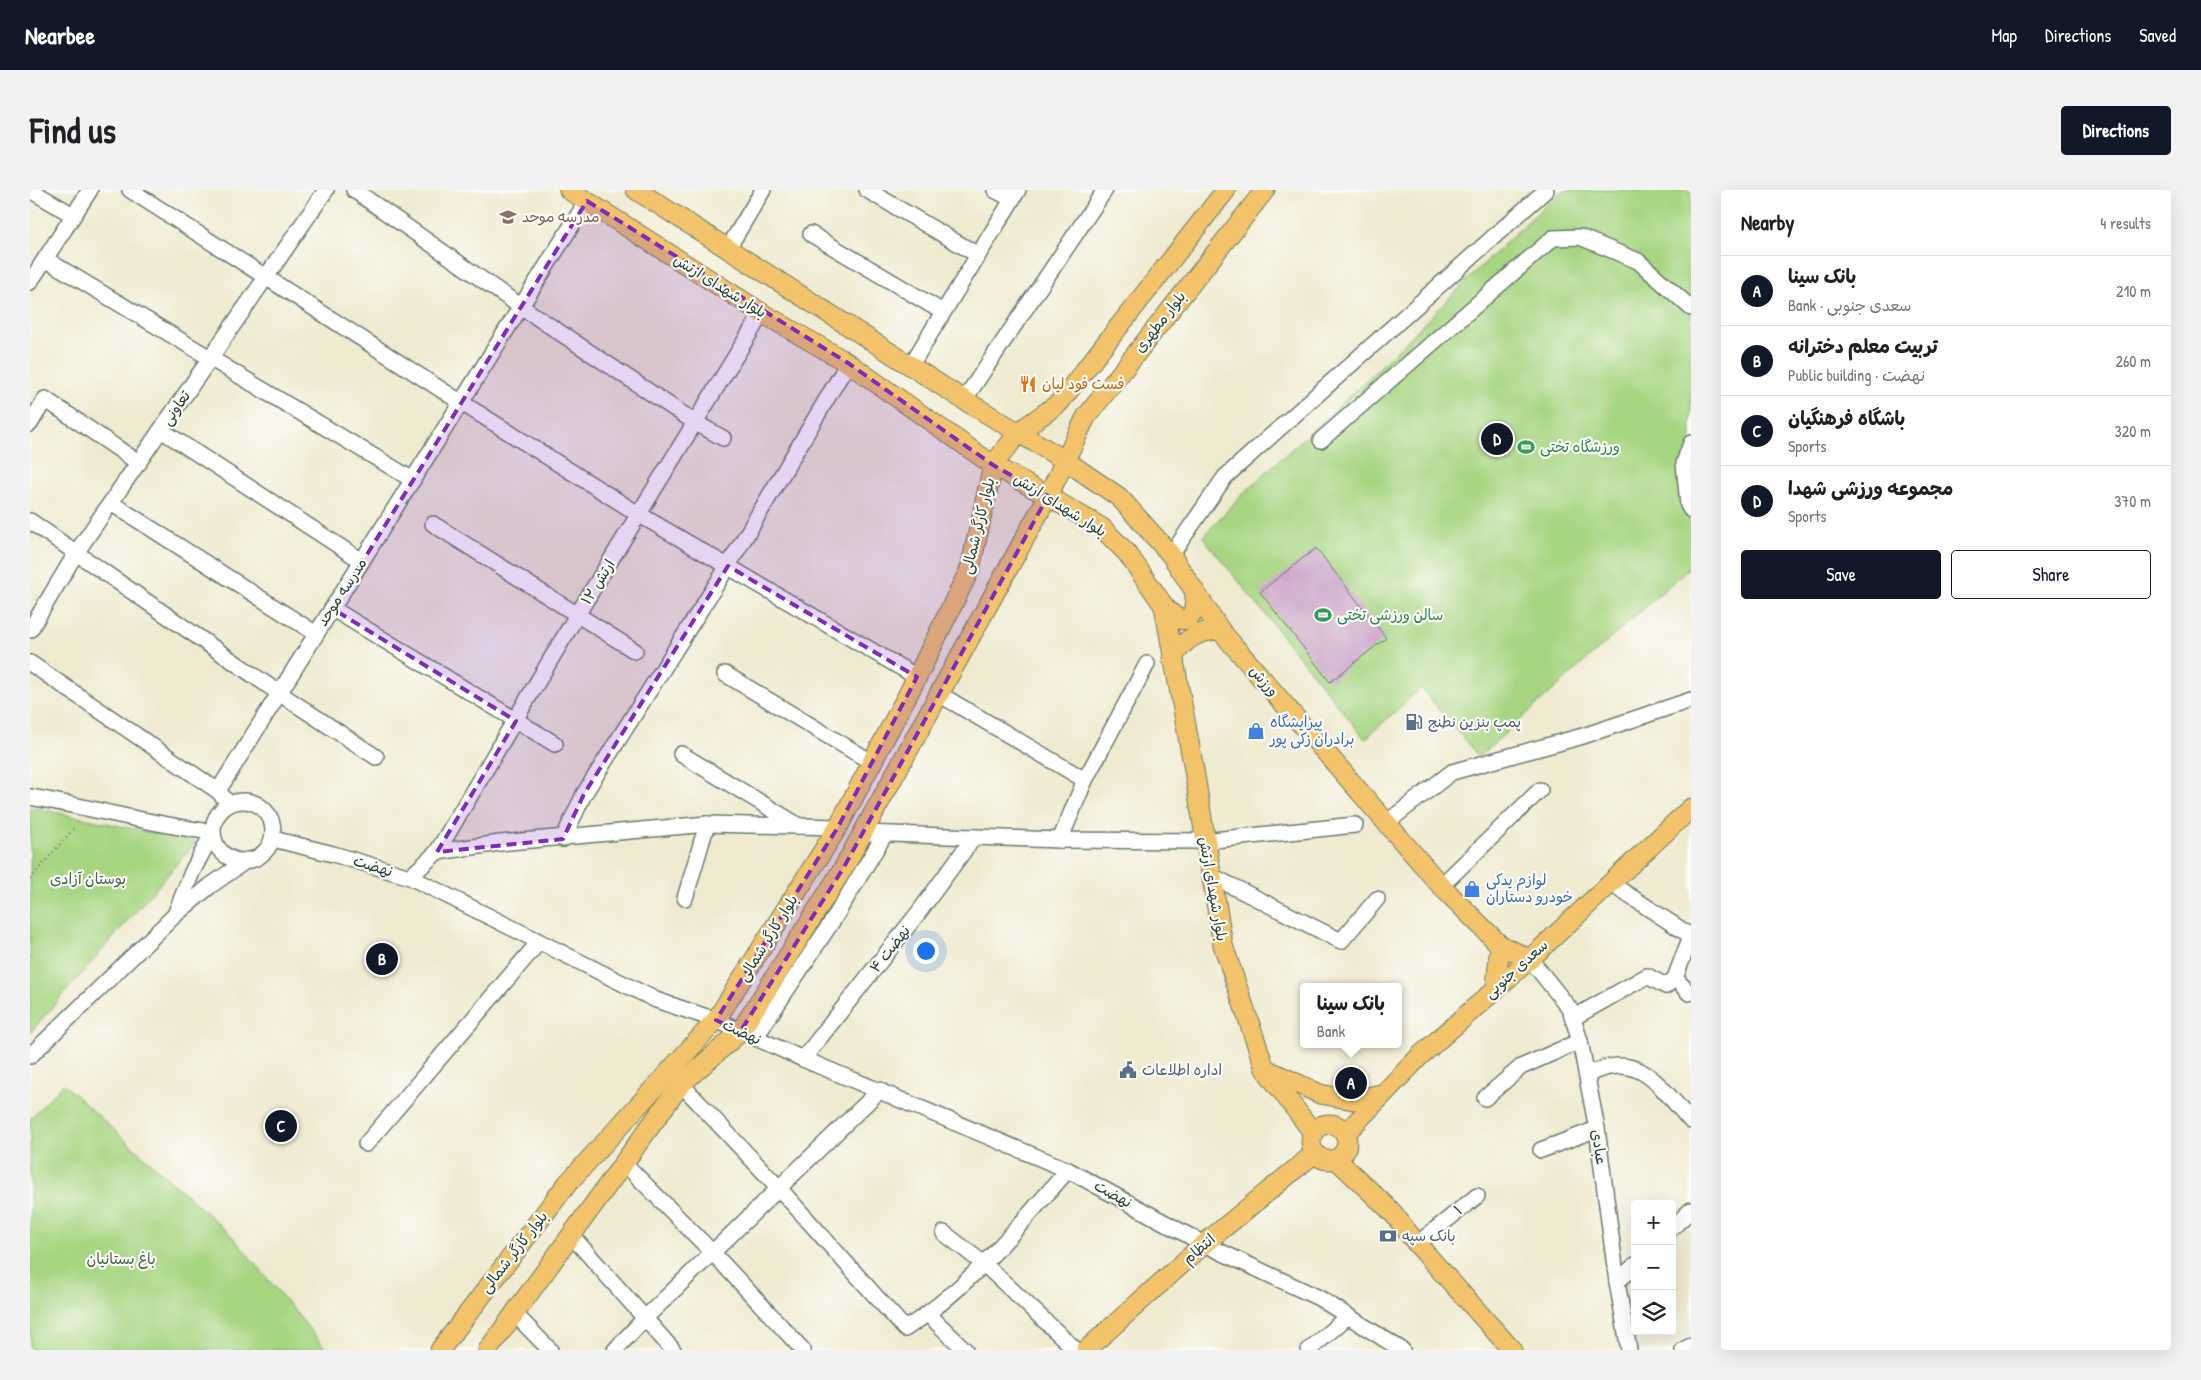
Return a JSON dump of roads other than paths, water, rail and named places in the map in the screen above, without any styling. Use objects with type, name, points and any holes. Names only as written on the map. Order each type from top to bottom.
[{"type":"main road","name":"بلوار شهدای ارتش","points":[[570,190],[762,313],[848,363],[993,465],[1101,527],[1127,553],[1164,606],[1223,944],[1265,1069],[1314,1134]]},
{"type":"main road","points":[[636,190],[964,400],[1020,432]]},
{"type":"main road","name":"بلوار مطهری","points":[[993,465],[1020,432],[1059,403],[1226,190]]},
{"type":"main road","name":"بلوار مطهری","points":[[1048,496],[1086,417],[1265,190]]},
{"type":"main road","name":"ورزش","points":[[1020,432],[1119,497],[1171,555],[1220,630],[1441,886],[1500,945],[1530,959]]},
{"type":"main road","name":"بلوار کارگر شمالی","points":[[440,1350],[567,1184],[716,1020],[838,827],[917,677],[970,569],[993,465]]},
{"type":"main road","name":"بلوار کارگر شمالی","points":[[488,1350],[681,1084],[747,1035],[863,833],[1048,496]]},
{"type":"main road","points":[[1164,606],[1172,616],[1186,620],[1192,617],[1195,612],[1195,593]]},
{"type":"main road","points":[[1172,659],[1180,646],[1191,636],[1205,631],[1220,630]]},
{"type":"main road","name":"سعدی جنوبی","points":[[1345,1134],[1381,1094],[1496,987],[1530,959],[1691,808]]},
{"type":"main road","points":[[1496,987],[1500,945]]},
{"type":"main road","points":[[1265,1069],[1320,1094],[1353,1100],[1381,1094]]},
{"type":"main road","points":[[1336,1159],[1346,1148],[1345,1134],[1336,1126],[1330,1124],[1323,1126],[1314,1134],[1312,1146],[1315,1153],[1324,1159],[1336,1159],[1392,1212],[1417,1244],[1508,1349]]},
{"type":"main road","name":"انتظام","points":[[1086,1350],[1204,1244],[1315,1153]]},
{"type":"street","points":[[30,190],[74,215]]},
{"type":"street","points":[[30,282],[90,190]]},
{"type":"street","points":[[130,190],[640,515],[917,677]]},
{"type":"street","name":"تعاونی","points":[[30,630],[76,553],[326,190]]},
{"type":"street","points":[[354,190],[520,306],[696,423],[722,438]]},
{"type":"street","points":[[727,250],[763,190]]},
{"type":"street","points":[[867,190],[978,255]]},
{"type":"street","points":[[911,365],[1015,195],[995,190]]},
{"type":"street","points":[[964,400],[1105,190]]},
{"type":"street","points":[[1171,555],[1225,477],[1546,190]]},
{"type":"street","name":"مدرسه موحد","points":[[218,791],[315,633],[333,609],[587,201]]},
{"type":"street","points":[[811,234],[943,312]]},
{"type":"street","points":[[1321,440],[1553,238],[1580,236],[1638,261],[1691,308]]},
{"type":"street","points":[[45,259],[413,480]]},
{"type":"street","name":"ارتش ۱۲","points":[[410,877],[436,852],[516,721],[577,615],[762,313]]},
{"type":"street","points":[[563,838],[584,794],[728,566],[848,363]]},
{"type":"street","points":[[30,424],[45,398],[139,463]]},
{"type":"street","points":[[161,430],[362,561]]},
{"type":"street","points":[[1691,443],[1684,463],[1688,505],[1691,510]]},
{"type":"street","points":[[111,503],[315,633]]},
{"type":"street","points":[[30,521],[279,693],[376,757]]},
{"type":"street","points":[[432,524],[635,651]]},
{"type":"street","points":[[333,609],[555,744]]},
{"type":"street","points":[[30,663],[218,791],[229,804]]},
{"type":"street","points":[[1060,840],[1085,780],[1147,664]]},
{"type":"street","points":[[724,674],[873,763]]},
{"type":"street","points":[[939,694],[1085,780]]},
{"type":"street","points":[[1386,823],[1452,772],[1583,736],[1691,700]]},
{"type":"street","points":[[681,754],[801,826]]},
{"type":"street","points":[[1441,886],[1540,790]]},
{"type":"street","points":[[30,796],[88,807],[181,829],[213,832]]},
{"type":"street","points":[[175,915],[192,872],[213,832],[218,816],[229,804],[242,800],[256,803],[267,812],[273,824],[273,838],[267,849],[258,857],[247,860],[235,860],[227,856],[220,849],[213,832]]},
{"type":"street","points":[[685,898],[707,824]]},
{"type":"street","points":[[436,852],[500,843],[707,824],[838,827]]},
{"type":"street","points":[[863,833],[1060,840],[1204,841],[1355,825]]},
{"type":"street","points":[[747,1035],[833,920],[885,834]]},
{"type":"street","name":"نهضت ۴","points":[[803,1059],[919,912],[974,837]]},
{"type":"street","name":"نهضت","points":[[273,838],[410,877],[656,1000],[716,1020],[803,1059],[1068,1170],[1204,1244],[1319,1298],[1402,1350]]},
{"type":"street","points":[[30,1056],[175,915],[210,886],[247,860]]},
{"type":"street","points":[[1210,875],[1341,941],[1377,899]]},
{"type":"street","points":[[1572,1018],[1647,976],[1666,986],[1675,978],[1691,936],[1610,883]]},
{"type":"street","points":[[366,1144],[539,942]]},
{"type":"street","name":"عبادی","points":[[1530,959],[1570,1009],[1580,1041],[1597,1129],[1617,1282],[1629,1350]]},
{"type":"street","points":[[1675,978],[1689,993]]},
{"type":"street","points":[[1485,1098],[1521,1067],[1580,1041]]},
{"type":"street","points":[[1587,1075],[1603,1066],[1623,1066],[1649,1074],[1691,1121]]},
{"type":"street","points":[[681,1084],[905,1329],[928,1314],[984,1264],[1068,1170]]},
{"type":"street","points":[[615,1350],[712,1252],[880,1090]]},
{"type":"street","points":[[1541,1150],[1597,1129]]},
{"type":"street","points":[[623,1162],[712,1252],[803,1350]]},
{"type":"street","name":"۱","points":[[1417,1244],[1477,1196]]},
{"type":"street","points":[[1676,1224],[1691,1210]]},
{"type":"street","points":[[944,1233],[984,1264],[1076,1350]]},
{"type":"street","points":[[572,1236],[673,1350]]},
{"type":"street","points":[[1617,1282],[1631,1269]]},
{"type":"street","points":[[514,1313],[550,1350]]},
{"type":"street","points":[[928,1314],[965,1350]]},
{"type":"street","points":[[1309,1350],[1348,1316]]},
{"type":"street","points":[[1682,1350],[1691,1346]]},
{"type":"place","name":"مدرسه موحد","points":[[508,217]]},
{"type":"place","name":"فست فود لیان","points":[[1028,384]]},
{"type":"place","name":"مجموعه ورزشی شهدا","points":[[1497,439]]},
{"type":"place","name":"ورزشگاه تختی","points":[[1526,447]]},
{"type":"place","name":"سالن ورزشی تختی","points":[[1323,615]]},
{"type":"place","name":"پمپ بنزین نطنج","points":[[1414,722]]},
{"type":"place","name":"پیرایشگاه برادران زکی پور","points":[[1256,731]]},
{"type":"place","name":"لوازم یدکی خودرو دستاران","points":[[1472,889]]},
{"type":"place","name":"تربیت معلم دخترانه","points":[[382,959]]},
{"type":"place","name":"اداره اطلاعات","points":[[1128,1070]]},
{"type":"place","name":"بانک سینا","points":[[1351,1083]]},
{"type":"place","name":"باشگاه فرهنگیان","points":[[281,1126]]},
{"type":"place","name":"بانک سپه","points":[[1388,1236]]},
{"type":"park label","name":"بوستان آزادی","points":[[88,879]]},
{"type":"park label","name":"باغ بستانیان","points":[[121,1259]]}]
